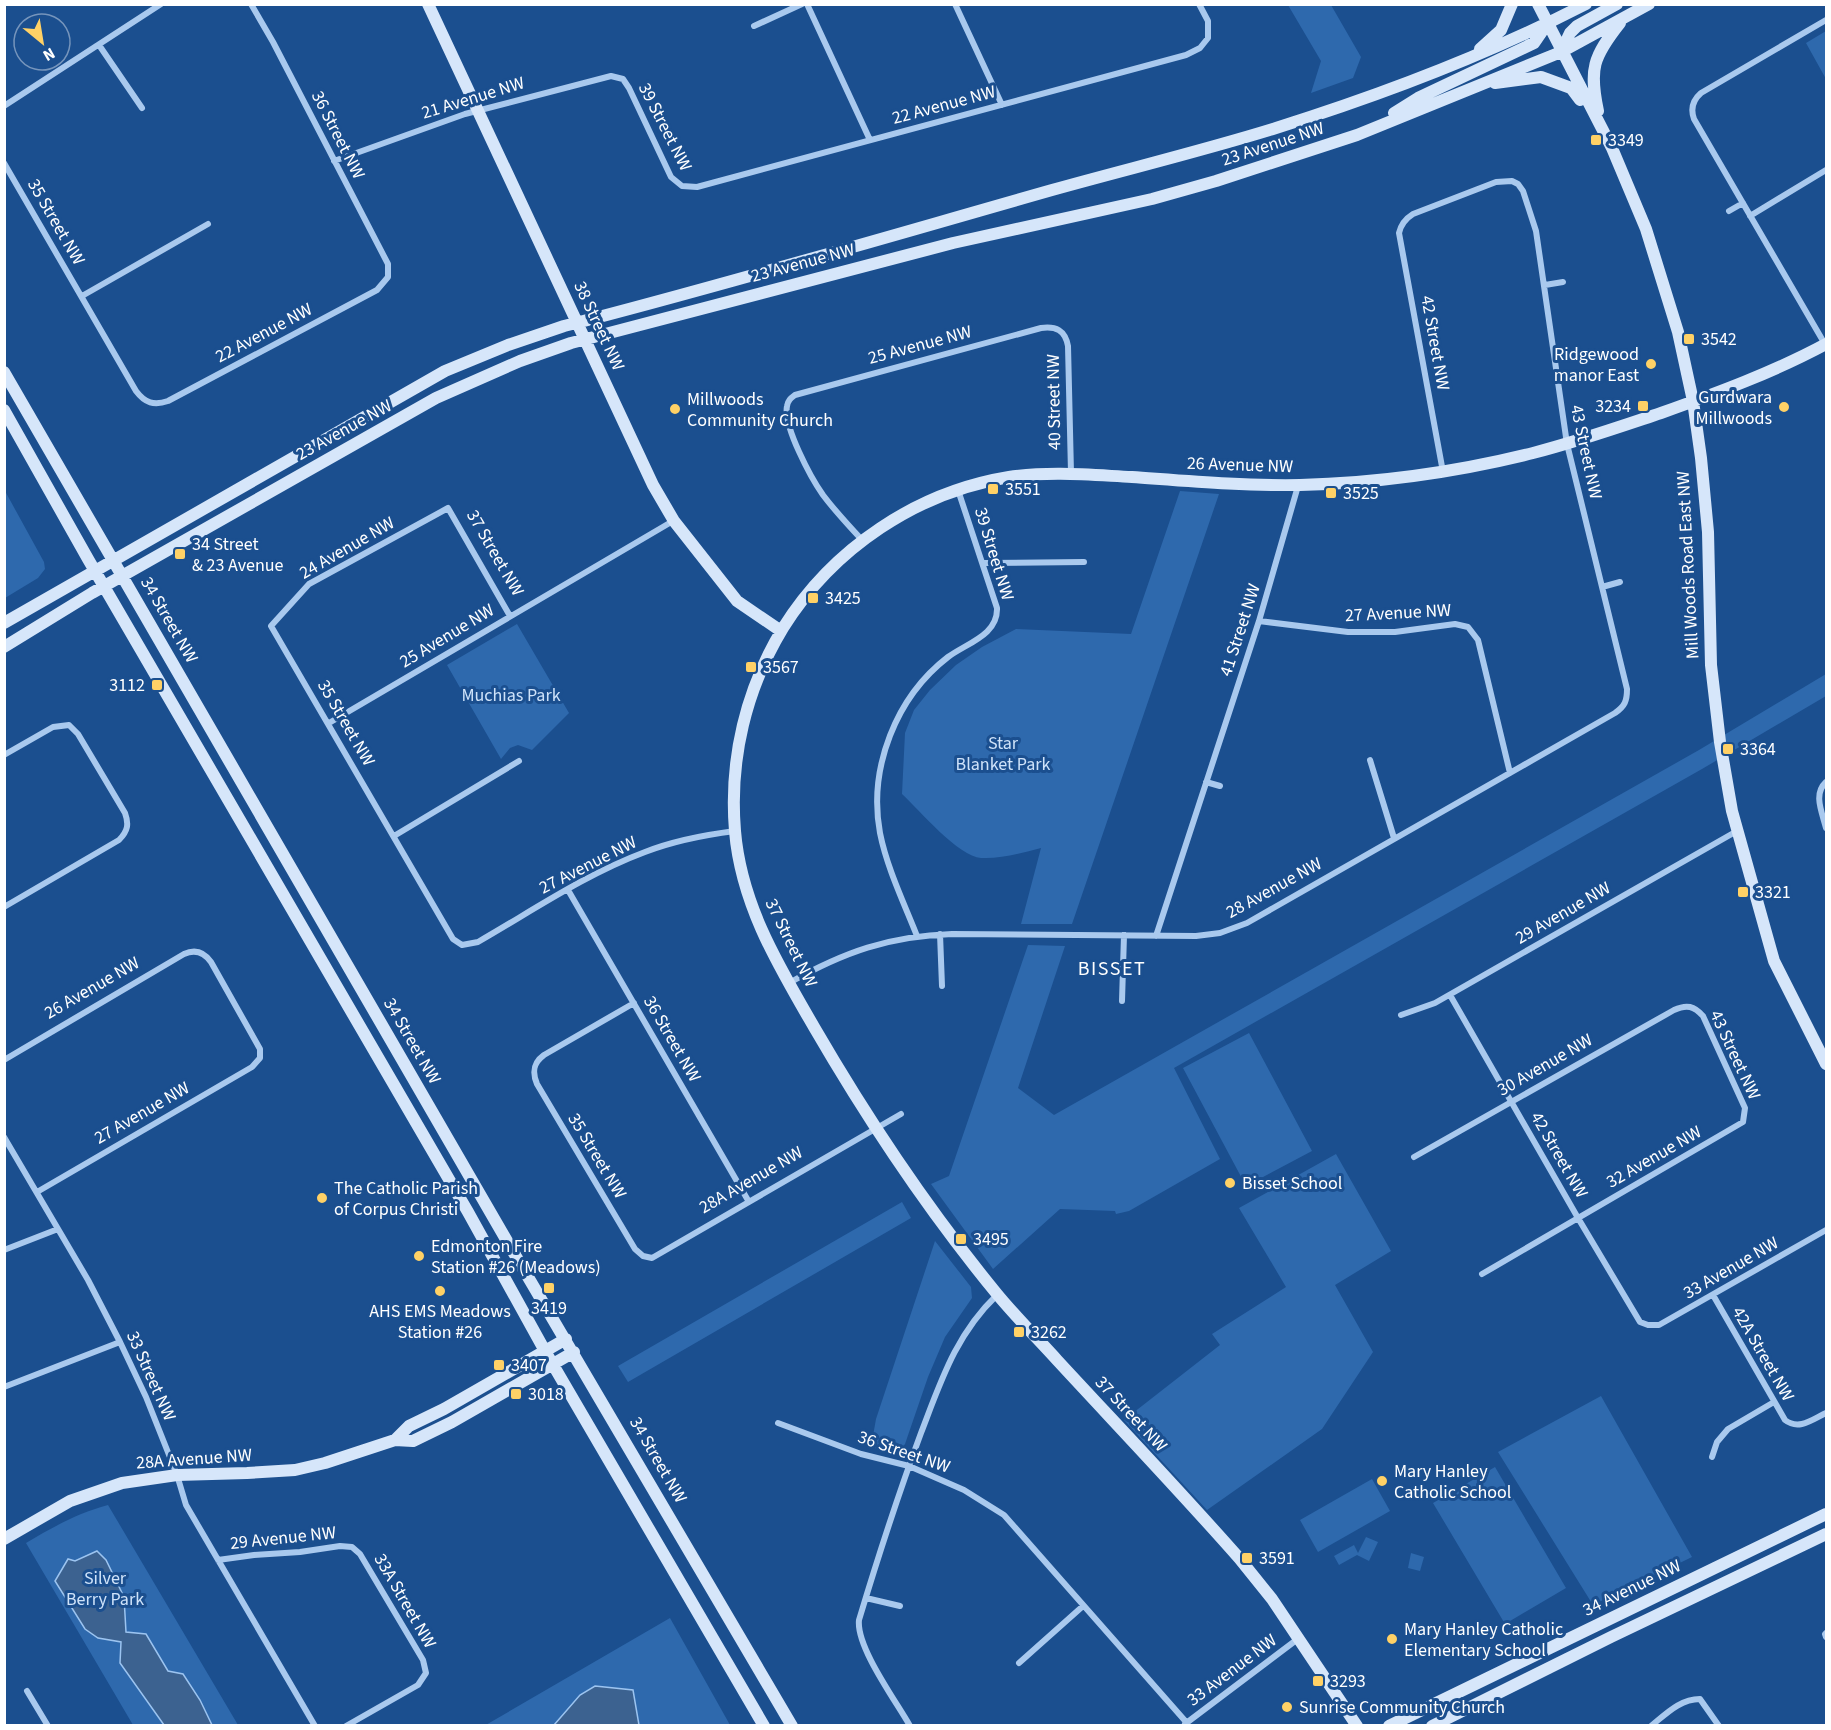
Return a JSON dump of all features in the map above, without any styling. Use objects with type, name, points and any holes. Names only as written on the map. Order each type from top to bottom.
[{"type":"main road","name":"38 Street NW","points":[[428,4],[586,339],[640,460],[674,520],[737,601],[781,631]]},
{"type":"main road","points":[[1473,56],[1501,30],[1512,4]]},
{"type":"main road","name":"Mill Woods Road East NW","points":[[1538,4],[1602,127],[1633,196],[1655,255],[1678,332],[1693,401],[1701,458],[1707,522],[1711,665],[1720,742],[1737,831],[1774,961],[1827,1064]]},
{"type":"main road","name":"23 Avenue NW","points":[[4,623],[445,371],[508,345],[577,322],[1172,159],[1275,128],[1376,94],[1473,56],[1547,24],[1586,4]]},
{"type":"main road","points":[[1561,51],[1570,33],[1577,26],[1617,4]]},
{"type":"main road","name":"23 Avenue NW","points":[[4,647],[105,586],[436,398],[520,361],[586,339],[953,243],[1152,199],[1216,181],[1357,135],[1561,51],[1649,4]]},
{"type":"main road","points":[[1602,127],[1593,90],[1593,70],[1599,52],[1621,21],[1632,14]]},
{"type":"main road","points":[[1357,135],[1418,98],[1534,43],[1547,24]]},
{"type":"main road","points":[[1473,86],[1541,77],[1571,88],[1602,127]]},
{"type":"main road","name":"26 Avenue NW","points":[[743,719],[759,674],[781,631],[807,593],[824,574],[863,541],[903,514],[958,489],[1004,478],[1071,473],[1299,485],[1375,480],[1443,472],[1567,444],[1693,401],[1755,377],[1826,345]]},
{"type":"main road","name":"34 Street NW","points":[[4,372],[513,1251],[792,1725]]},
{"type":"main road","name":"34 Street NW","points":[[4,410],[468,1212],[553,1365],[764,1725]]},
{"type":"main road","name":"37 Street NW","points":[[743,719],[735,770],[735,831],[742,871],[765,940],[849,1088],[927,1204],[998,1294],[1224,1542],[1272,1599],[1357,1725]]},
{"type":"main road","name":"28A Avenue NW","points":[[395,1440],[409,1426],[566,1339]]},
{"type":"main road","name":"28A Avenue NW","points":[[4,1539],[54,1509],[90,1493],[122,1483],[177,1475],[295,1470],[326,1463],[395,1440],[413,1441],[452,1422],[574,1352]]},
{"type":"main road","name":"34 Avenue NW","points":[[1389,1725],[1827,1514]]},
{"type":"main road","name":"34 Avenue NW","points":[[1432,1725],[1621,1631],[1827,1534]]},
{"type":"street","points":[[4,106],[161,4]]},
{"type":"street","name":"36 Street NW","points":[[251,4],[388,264],[390,270],[387,281]]},
{"type":"street","points":[[754,26],[802,4]]},
{"type":"street","points":[[807,4],[870,140]]},
{"type":"street","points":[[955,4],[1002,105]]},
{"type":"street","name":"22 Avenue NW","points":[[682,186],[697,186],[1186,56],[1200,48],[1208,38],[1208,21],[1199,4]]},
{"type":"street","points":[[1826,345],[1694,119],[1693,104],[1701,93],[1827,20]]},
{"type":"street","points":[[99,45],[142,108]]},
{"type":"street","name":"21 Avenue NW","points":[[334,161],[477,111],[603,77],[615,76],[623,80]]},
{"type":"street","name":"39 Street NW","points":[[623,80],[630,88],[667,170],[682,186]]},
{"type":"street","name":"35 Street NW","points":[[4,163],[136,391],[152,404]]},
{"type":"street","points":[[1750,216],[1827,170]]},
{"type":"street","name":"43 Street NW","points":[[1404,221],[1413,214],[1496,182],[1512,181],[1518,184],[1522,191],[1532,217],[1545,285],[1567,444],[1627,689],[1626,702]]},
{"type":"street","points":[[1729,211],[1743,203]]},
{"type":"street","name":"42 Street NW","points":[[1404,221],[1399,233],[1443,472]]},
{"type":"street","points":[[82,296],[208,224]]},
{"type":"street","name":"22 Avenue NW","points":[[152,404],[168,401],[377,290],[387,281]]},
{"type":"street","points":[[1545,285],[1563,282]]},
{"type":"street","name":"25 Avenue NW","points":[[863,541],[831,505],[808,470],[788,419],[788,402],[802,393],[1041,328],[1052,327],[1062,331]]},
{"type":"street","name":"40 Street NW","points":[[1062,331],[1068,346],[1071,473]]},
{"type":"street","name":"41 Street NW","points":[[1156,936],[1259,621],[1299,485]]},
{"type":"street","name":"39 Street NW","points":[[917,936],[888,862],[881,835],[878,806],[881,766],[895,725],[923,681],[947,658],[986,633],[996,621],[997,608],[958,489]]},
{"type":"street","name":"37 Street NW","points":[[448,508],[510,616]]},
{"type":"street","name":"24 Avenue NW","points":[[271,626],[309,584],[448,508]]},
{"type":"street","name":"25 Avenue NW","points":[[329,723],[674,520]]},
{"type":"street","points":[[983,563],[1084,562]]},
{"type":"street","points":[[1602,587],[1620,582]]},
{"type":"street","name":"27 Avenue NW","points":[[1259,621],[1348,632],[1403,631],[1455,624],[1468,627],[1478,640],[1510,773]]},
{"type":"street","name":"35 Street NW","points":[[271,626],[450,935],[462,945]]},
{"type":"street","name":"28 Avenue NW","points":[[788,983],[839,956],[871,945],[917,936],[940,934],[1196,936],[1238,928],[1615,713],[1626,702]]},
{"type":"street","points":[[4,756],[53,727],[69,725],[78,734],[128,819],[127,829],[119,840],[4,906]]},
{"type":"street","points":[[1371,760],[1394,838]]},
{"type":"street","points":[[394,836],[519,761]]},
{"type":"street","points":[[1206,782],[1220,786]]},
{"type":"street","points":[[1827,782],[1820,789],[1820,805],[1827,828]]},
{"type":"street","name":"27 Avenue NW","points":[[462,945],[478,942],[568,890],[645,852],[701,836],[735,831]]},
{"type":"street","name":"29 Avenue NW","points":[[1401,1015],[1431,1005],[1737,831]]},
{"type":"street","name":"36 Street NW","points":[[568,890],[749,1202]]},
{"type":"street","points":[[940,934],[942,986]]},
{"type":"street","points":[[1122,1001],[1124,935]]},
{"type":"street","name":"27 Avenue NW","points":[[37,1192],[252,1067],[260,1058],[258,1044],[217,972],[208,957],[199,952]]},
{"type":"street","name":"26 Avenue NW","points":[[4,1060],[184,954],[199,952]]},
{"type":"street","name":"42 Street NW","points":[[1450,994],[1637,1319],[1648,1325]]},
{"type":"street","name":"35 Street NW","points":[[634,1003],[544,1055],[534,1067],[533,1072],[537,1084],[635,1249],[644,1256]]},
{"type":"street","name":"30 Avenue NW","points":[[1414,1156],[1674,1010],[1682,1006],[1693,1008]]},
{"type":"street","name":"43 Street NW","points":[[1693,1008],[1703,1016],[1745,1108],[1745,1119]]},
{"type":"street","points":[[875,1129],[902,1114]]},
{"type":"street","name":"32 Avenue NW","points":[[1482,1274],[1739,1126],[1745,1119]]},
{"type":"street","name":"28A Avenue NW","points":[[644,1256],[652,1258],[875,1129]]},
{"type":"street","name":"33 Street NW","points":[[4,1137],[88,1280],[120,1342],[146,1397],[177,1475],[186,1505],[315,1725]]},
{"type":"street","points":[[4,1250],[58,1229]]},
{"type":"street","name":"33 Avenue NW","points":[[1648,1325],[1659,1325],[1827,1230]]},
{"type":"street","points":[[910,1725],[869,1657],[858,1631],[859,1623],[909,1466],[939,1386],[966,1330],[980,1311],[998,1294]]},
{"type":"street","name":"42A Street NW","points":[[1713,1295],[1782,1416],[1791,1424],[1805,1423],[1827,1413]]},
{"type":"street","points":[[4,1387],[120,1342]]},
{"type":"street","points":[[1713,1457],[1717,1442],[1728,1429],[1774,1402]]},
{"type":"street","name":"36 Street NW","points":[[778,1423],[861,1454],[909,1466],[964,1490],[1004,1515],[1185,1724]]},
{"type":"street","name":"29 Avenue NW","points":[[218,1560],[340,1546],[352,1547]]},
{"type":"street","name":"33A Street NW","points":[[346,1725],[418,1685],[426,1673],[423,1660],[363,1557],[352,1547]]},
{"type":"street","points":[[866,1598],[900,1606]]},
{"type":"street","points":[[1019,1663],[1083,1606]]},
{"type":"street","name":"33 Avenue NW","points":[[1185,1724],[1299,1638]]},
{"type":"street","points":[[27,1691],[48,1725]]},
{"type":"street","points":[[1651,1725],[1679,1704],[1690,1699],[1700,1699],[1719,1725]]},
{"type":"green space","points":[[1288,5],[1331,5],[1361,57],[1353,78],[1311,93],[1321,61]]},
{"type":"green space","points":[[1826,31],[1826,79],[1806,43]]},
{"type":"green space","points":[[5,491],[44,562],[45,569],[38,578],[5,598]]},
{"type":"green space","name":"Star Blanket Park","points":[[1180,491],[1219,494],[1072,924],[1021,924],[1041,848],[1004,857],[981,858],[972,856],[951,842],[902,794],[905,733],[914,710],[930,690],[956,665],[982,647],[1016,629],[1131,634]]},
{"type":"green space","name":"Muchias Park","points":[[517,624],[569,713],[532,750],[518,745],[510,748],[501,759],[447,665]]},
{"type":"green space","points":[[1826,674],[1826,696],[1702,769],[1174,1068],[1220,1159],[1129,1211],[1116,1214],[1115,1211],[1060,1209],[993,1269],[931,1184],[949,1176],[1028,945],[1065,946],[1018,1088],[1054,1115],[1699,750]]},
{"type":"green space","points":[[1249,1033],[1312,1151],[1246,1186],[1183,1068]]},
{"type":"green space","points":[[1336,1154],[1391,1251],[1335,1285],[1373,1352],[1322,1429],[1207,1510],[1124,1420],[1220,1345],[1212,1334],[1286,1287],[1239,1208]]},
{"type":"green space","points":[[902,1202],[911,1218],[628,1382],[618,1366]]},
{"type":"green space","points":[[935,1241],[971,1287],[972,1298],[945,1337],[928,1377],[905,1444],[898,1450],[885,1451],[871,1447],[876,1419]]},
{"type":"green space","points":[[1601,1396],[1692,1557],[1593,1605],[1498,1452]]},
{"type":"green space","points":[[1495,1467],[1566,1588],[1505,1624],[1433,1503]]},
{"type":"green space","points":[[1372,1479],[1390,1511],[1318,1552],[1300,1520]]},
{"type":"green space","name":"Silver Berry Park","points":[[108,1505],[238,1725],[133,1725],[26,1543],[66,1521]]},
{"type":"green space","points":[[1366,1537],[1378,1542],[1369,1561],[1357,1555],[1339,1565],[1334,1556],[1354,1545],[1358,1553]]},
{"type":"green space","points":[[1411,1553],[1424,1557],[1420,1571],[1408,1568]]},
{"type":"green space","points":[[670,1618],[730,1725],[484,1726]]},
{"type":"shaded area","points":[[97,1551],[106,1560],[124,1597],[126,1632],[146,1634],[168,1671],[183,1674],[200,1700],[212,1725],[164,1725],[120,1663],[121,1642],[98,1638],[85,1629],[55,1581],[68,1559],[75,1561]]},
{"type":"shaded area","points":[[595,1686],[633,1690],[639,1725],[554,1725],[580,1695]]},
{"type":"place","name":"3349","points":[[1596,140]]},
{"type":"place","name":"3542","points":[[1689,339]]},
{"type":"place","name":"Ridgewood manor East","points":[[1651,364]]},
{"type":"place","name":"3234","points":[[1643,406]]},
{"type":"place","name":"Gurdwara Millwoods","points":[[1784,407]]},
{"type":"place","name":"Millwoods Community Church","points":[[675,409]]},
{"type":"place","name":"3551","points":[[993,489]]},
{"type":"place","name":"3525","points":[[1331,493]]},
{"type":"place","name":"34 Street & 23 Avenue","points":[[180,554]]},
{"type":"place","name":"3425","points":[[813,598]]},
{"type":"place","name":"3567","points":[[751,667]]},
{"type":"place","name":"3112","points":[[157,685]]},
{"type":"place","name":"3364","points":[[1728,749]]},
{"type":"place","name":"3321","points":[[1743,892]]},
{"type":"place","name":"Bisset School","points":[[1230,1183]]},
{"type":"place","name":"The Catholic Parish of Corpus Christi","points":[[322,1198]]},
{"type":"place","name":"3495","points":[[961,1239]]},
{"type":"place","name":"Edmonton Fire Station #26 (Meadows)","points":[[419,1256]]},
{"type":"place","name":"3419","points":[[549,1288]]},
{"type":"place","name":"AHS EMS Meadows Station #26","points":[[440,1291]]},
{"type":"place","name":"3262","points":[[1019,1332]]},
{"type":"place","name":"3407","points":[[499,1365]]},
{"type":"place","name":"3018","points":[[516,1394]]},
{"type":"place","name":"Mary Hanley Catholic School","points":[[1382,1481]]},
{"type":"place","name":"3591","points":[[1247,1558]]},
{"type":"place","name":"Mary Hanley Catholic Elementary School","points":[[1392,1639]]},
{"type":"place","name":"3293","points":[[1318,1681]]},
{"type":"place","name":"Sunrise Community Church","points":[[1287,1707]]},
{"type":"district","name":"BISSET","points":[[1112,969]]}]
